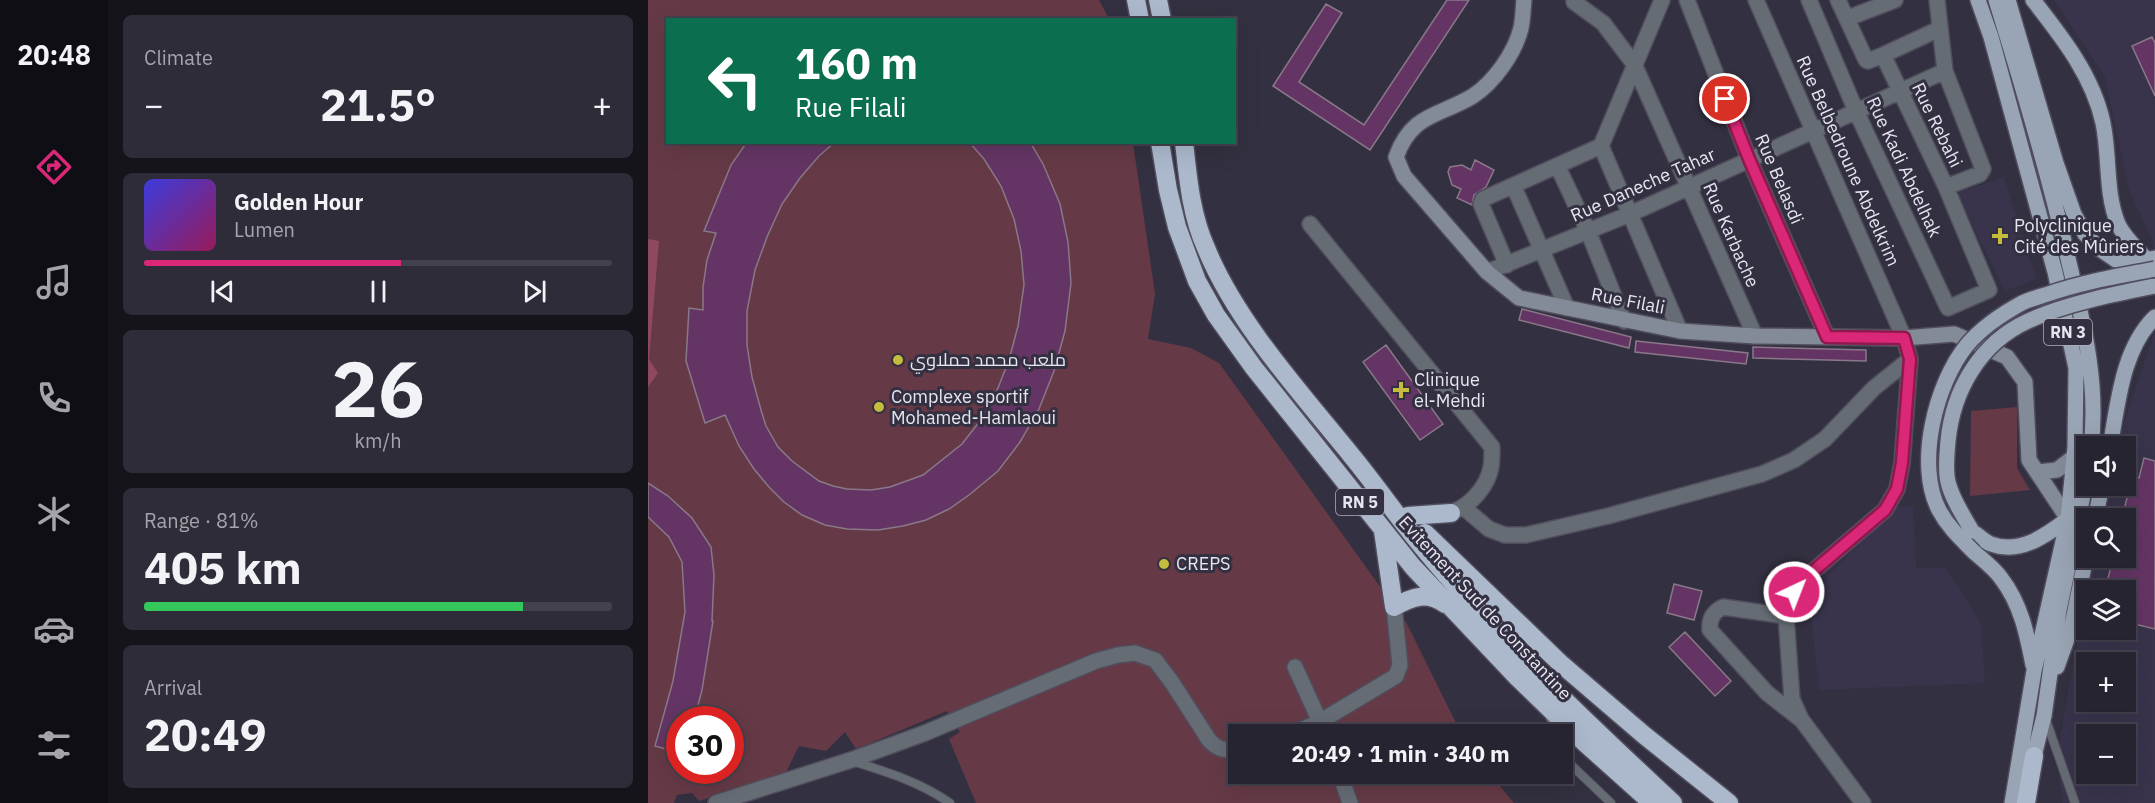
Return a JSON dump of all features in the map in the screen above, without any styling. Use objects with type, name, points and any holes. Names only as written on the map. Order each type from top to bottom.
[{"type":"highway","points":[[1136,0],[1140,18]]},
{"type":"highway","points":[[1158,0],[1162,18]]},
{"type":"highway","name":"Evitement Sud de Constantine","points":[[1160,144],[1177,227],[1197,281],[1216,315],[1254,368],[1413,567],[1585,743],[1652,803]]},
{"type":"highway","name":"Evitement Sud de Constantine","points":[[1184,144],[1192,206],[1205,248],[1225,287],[1261,340],[1374,482],[1420,544],[1506,640],[1576,713],[1673,803]]},
{"type":"highway","points":[[1374,482],[1560,663],[1644,735],[1729,803]]},
{"type":"highway","points":[[1408,516],[1457,510]]},
{"type":"highway","points":[[1433,541],[1433,526],[1457,510]]},
{"type":"highway","points":[[1383,530],[1394,607],[1414,598],[1429,596],[1442,601],[1463,618]]},
{"type":"highway","points":[[2026,803],[2034,756]]},
{"type":"highway","points":[[2034,756],[2039,785],[2039,803]]},
{"type":"main road","name":"RN 3","points":[[1978,0],[1991,37],[2055,272],[2076,368],[2077,408],[2068,519],[2034,671],[2012,803]]},
{"type":"main road","name":"RN 3","points":[[1996,0],[2050,183],[2087,337],[2093,387],[2091,436]]},
{"type":"main road","points":[[2008,0],[2074,214],[2085,234],[2100,249],[2116,260],[2130,263],[2152,262]]},
{"type":"main road","points":[[2033,0],[2065,41],[2092,89],[2103,124],[2109,187],[2118,225],[2130,242],[2152,262]]},
{"type":"main road","points":[[2034,671],[2023,618],[2013,594],[2000,576],[1954,533],[1938,508],[1931,483],[1929,462],[1932,422],[1950,373],[1968,345],[1991,322],[2024,302],[2152,262]]},
{"type":"main road","points":[[2068,519],[2029,544],[2007,547],[1990,544],[1972,531],[1947,481],[1950,421],[1959,393],[1976,363],[2002,337],[2027,321],[2096,300],[2155,286]]},
{"type":"main road","points":[[2111,436],[2124,378],[2135,342],[2155,317]]},
{"type":"main road","points":[[2047,698],[2059,610],[2083,496]]},
{"type":"main road","points":[[2034,756],[2050,681],[2072,625],[2084,568]]},
{"type":"street","points":[[1165,0],[1167,18]]},
{"type":"street","name":"Rue Filali","points":[[1524,0],[1520,29],[1511,51],[1492,79],[1473,95],[1416,123],[1402,141],[1396,157],[1404,176],[1487,272],[1519,298],[1680,331],[1755,336],[1904,338],[1954,334],[2007,357],[2025,382],[2029,460],[2068,519]]},
{"type":"street","points":[[1507,265],[1481,204],[1484,199],[1601,146],[1662,0]]},
{"type":"street","name":"Rue Belasdi","points":[[1687,0],[1749,159],[1827,337]]},
{"type":"street","name":"Rue Belbedroune Abdelkrim","points":[[1756,0],[1904,338],[1910,359]]},
{"type":"street","name":"Rue Kadi Abdelhak","points":[[1809,0],[1856,111],[1948,308],[1989,290]]},
{"type":"street","points":[[1838,0],[1868,61],[1939,29]]},
{"type":"street","points":[[1848,18],[1894,0]]},
{"type":"street","points":[[1937,0],[1945,71],[1983,169],[1980,174],[1946,187]]},
{"type":"street","name":"Rue Karbache","points":[[1575,2],[1603,23],[1634,64],[1755,336]]},
{"type":"street","name":"Rue Rebahi","points":[[1883,55],[1946,187],[1989,290]]},
{"type":"street","name":"Rue Daneche Tahar","points":[[1487,272],[1630,214],[1945,71]]},
{"type":"street","points":[[1601,146],[1680,331]]},
{"type":"street","points":[[1558,167],[1588,231],[1624,321]]},
{"type":"street","points":[[1514,187],[1567,308]]},
{"type":"street","points":[[1311,224],[1492,447],[1491,468],[1483,488],[1457,510],[1489,529],[1505,535],[1526,535],[1608,516],[1762,474],[1794,460],[1825,439],[1874,388],[1910,359]]},
{"type":"street","points":[[1863,803],[1801,719],[1792,699],[1786,616],[1794,592],[1811,573],[1885,510],[1897,489],[1902,463],[1910,359]]},
{"type":"street","points":[[2038,472],[2057,470],[2074,457]]},
{"type":"street","points":[[1329,724],[1396,676],[1400,666],[1394,607]]},
{"type":"street","points":[[1786,616],[1723,607],[1717,610],[1709,623],[1710,630],[1767,693],[1801,719]]},
{"type":"street","points":[[716,803],[851,760],[925,733],[1096,661],[1118,655],[1135,654],[1155,660],[1171,681],[1200,729],[1215,747],[1228,751]]},
{"type":"street","points":[[1295,667],[1321,724]]},
{"type":"street","points":[[1343,784],[1350,803]]},
{"type":"lane","points":[[1544,702],[1553,724]]},
{"type":"lane","points":[[2044,716],[2075,803]]},
{"type":"lane","points":[[851,760],[921,786],[950,803]]},
{"type":"lane","points":[[1573,767],[1611,803]]},
{"type":"shaded area","name":"Complexe sportif Mohamed-Hamlaoui","points":[[648,0],[1099,0],[1108,18],[666,18],[666,144],[1133,144],[1155,294],[1148,339],[1191,348],[1219,363],[1407,624],[1457,724],[1228,724],[1228,784],[1498,784],[1514,803],[976,803],[949,739],[960,732],[947,711],[856,749],[845,732],[826,751],[799,746],[786,772],[699,801],[692,793],[677,795],[674,803],[648,803]]},
{"type":"shaded area","points":[[2054,0],[2155,0],[2155,275],[2153,242],[2129,190],[2105,77]]},
{"type":"shaded area","name":"Polyclinique Cité des Mûriers","points":[[2004,177],[2036,279],[2005,291],[1957,193]]},
{"type":"shaded area","points":[[648,239],[659,241],[649,359],[658,373],[648,387]]},
{"type":"shaded area","points":[[2155,331],[2155,803],[2063,803],[2056,759],[2078,640],[2136,640],[2136,580],[2090,580],[2093,568],[2136,568],[2136,508],[2106,508],[2109,496],[2136,496],[2136,436],[2121,436]]},
{"type":"shaded area","points":[[2017,407],[2017,468],[2030,490],[1970,496],[1971,411]]},
{"type":"shaded area","points":[[1897,507],[1913,507],[1916,568],[1946,568],[1981,623],[1985,683],[1819,690],[1809,594]]},
{"type":"building","points":[[1447,0],[1469,0],[1370,150],[1273,86],[1326,4],[1342,13],[1299,82],[1364,125]]},
{"type":"building","points":[[2152,37],[2155,43],[2155,96],[2132,46]]},
{"type":"building","points":[[746,144],[833,144],[800,178],[782,204],[767,237],[755,270],[747,311],[747,345],[752,377],[761,410],[766,426],[778,447],[792,461],[819,481],[847,489],[871,490],[890,487],[923,475],[962,444],[980,421],[996,393],[1009,360],[1018,326],[1024,285],[1021,251],[1014,219],[1001,186],[984,159],[971,144],[1031,144],[1043,164],[1060,204],[1068,242],[1071,283],[1065,331],[1054,371],[1039,409],[1020,442],[998,471],[949,509],[926,520],[878,530],[847,529],[825,525],[802,515],[769,487],[739,446],[725,415],[705,423],[686,361],[689,308],[703,310],[703,287],[707,260],[716,233],[704,231],[731,165]]},
{"type":"building","points":[[1475,160],[1494,170],[1486,187],[1474,195],[1472,205],[1457,198],[1461,189],[1452,185],[1448,172],[1450,167],[1462,165],[1471,170]]},
{"type":"building","points":[[1522,309],[1631,337],[1629,348],[1519,320]]},
{"type":"building","points":[[1636,341],[1748,353],[1746,364],[1635,352]]},
{"type":"building","points":[[1386,345],[1443,424],[1420,440],[1363,362]]},
{"type":"building","points":[[1753,347],[1866,350],[1866,361],[1753,358]]},
{"type":"building","points":[[2144,458],[2155,461],[2155,629],[2136,624],[2136,580],[2108,580],[2111,568],[2136,568],[2136,508],[2125,508],[2127,496],[2136,496],[2136,477],[2139,478]]},
{"type":"building","points":[[648,483],[668,496],[692,518],[711,547],[714,575],[713,621],[698,706],[666,706],[673,681],[685,612],[682,562],[669,537],[648,517]]},
{"type":"building","points":[[1674,584],[1702,591],[1694,620],[1667,613]]},
{"type":"building","points":[[1685,632],[1731,681],[1715,696],[1669,647]]},
{"type":"building","points":[[666,706],[666,749],[655,746]]},
{"type":"place","name":"Polyclinique Cité des Mûriers","points":[[2000,236]]},
{"type":"place","name":"ملعب محمد حملاوي","points":[[898,360]]},
{"type":"place","name":"Clinique el-Mehdi","points":[[1401,390]]},
{"type":"place","name":"Complexe sportif Mohamed-Hamlaoui","points":[[879,407]]},
{"type":"place","name":"CREPS","points":[[1164,564]]},
{"type":"route","points":[[1725,99],[1827,337],[1904,338],[1910,359],[1907,419],[1897,489],[1885,510],[1811,573],[1794,592]]}]
